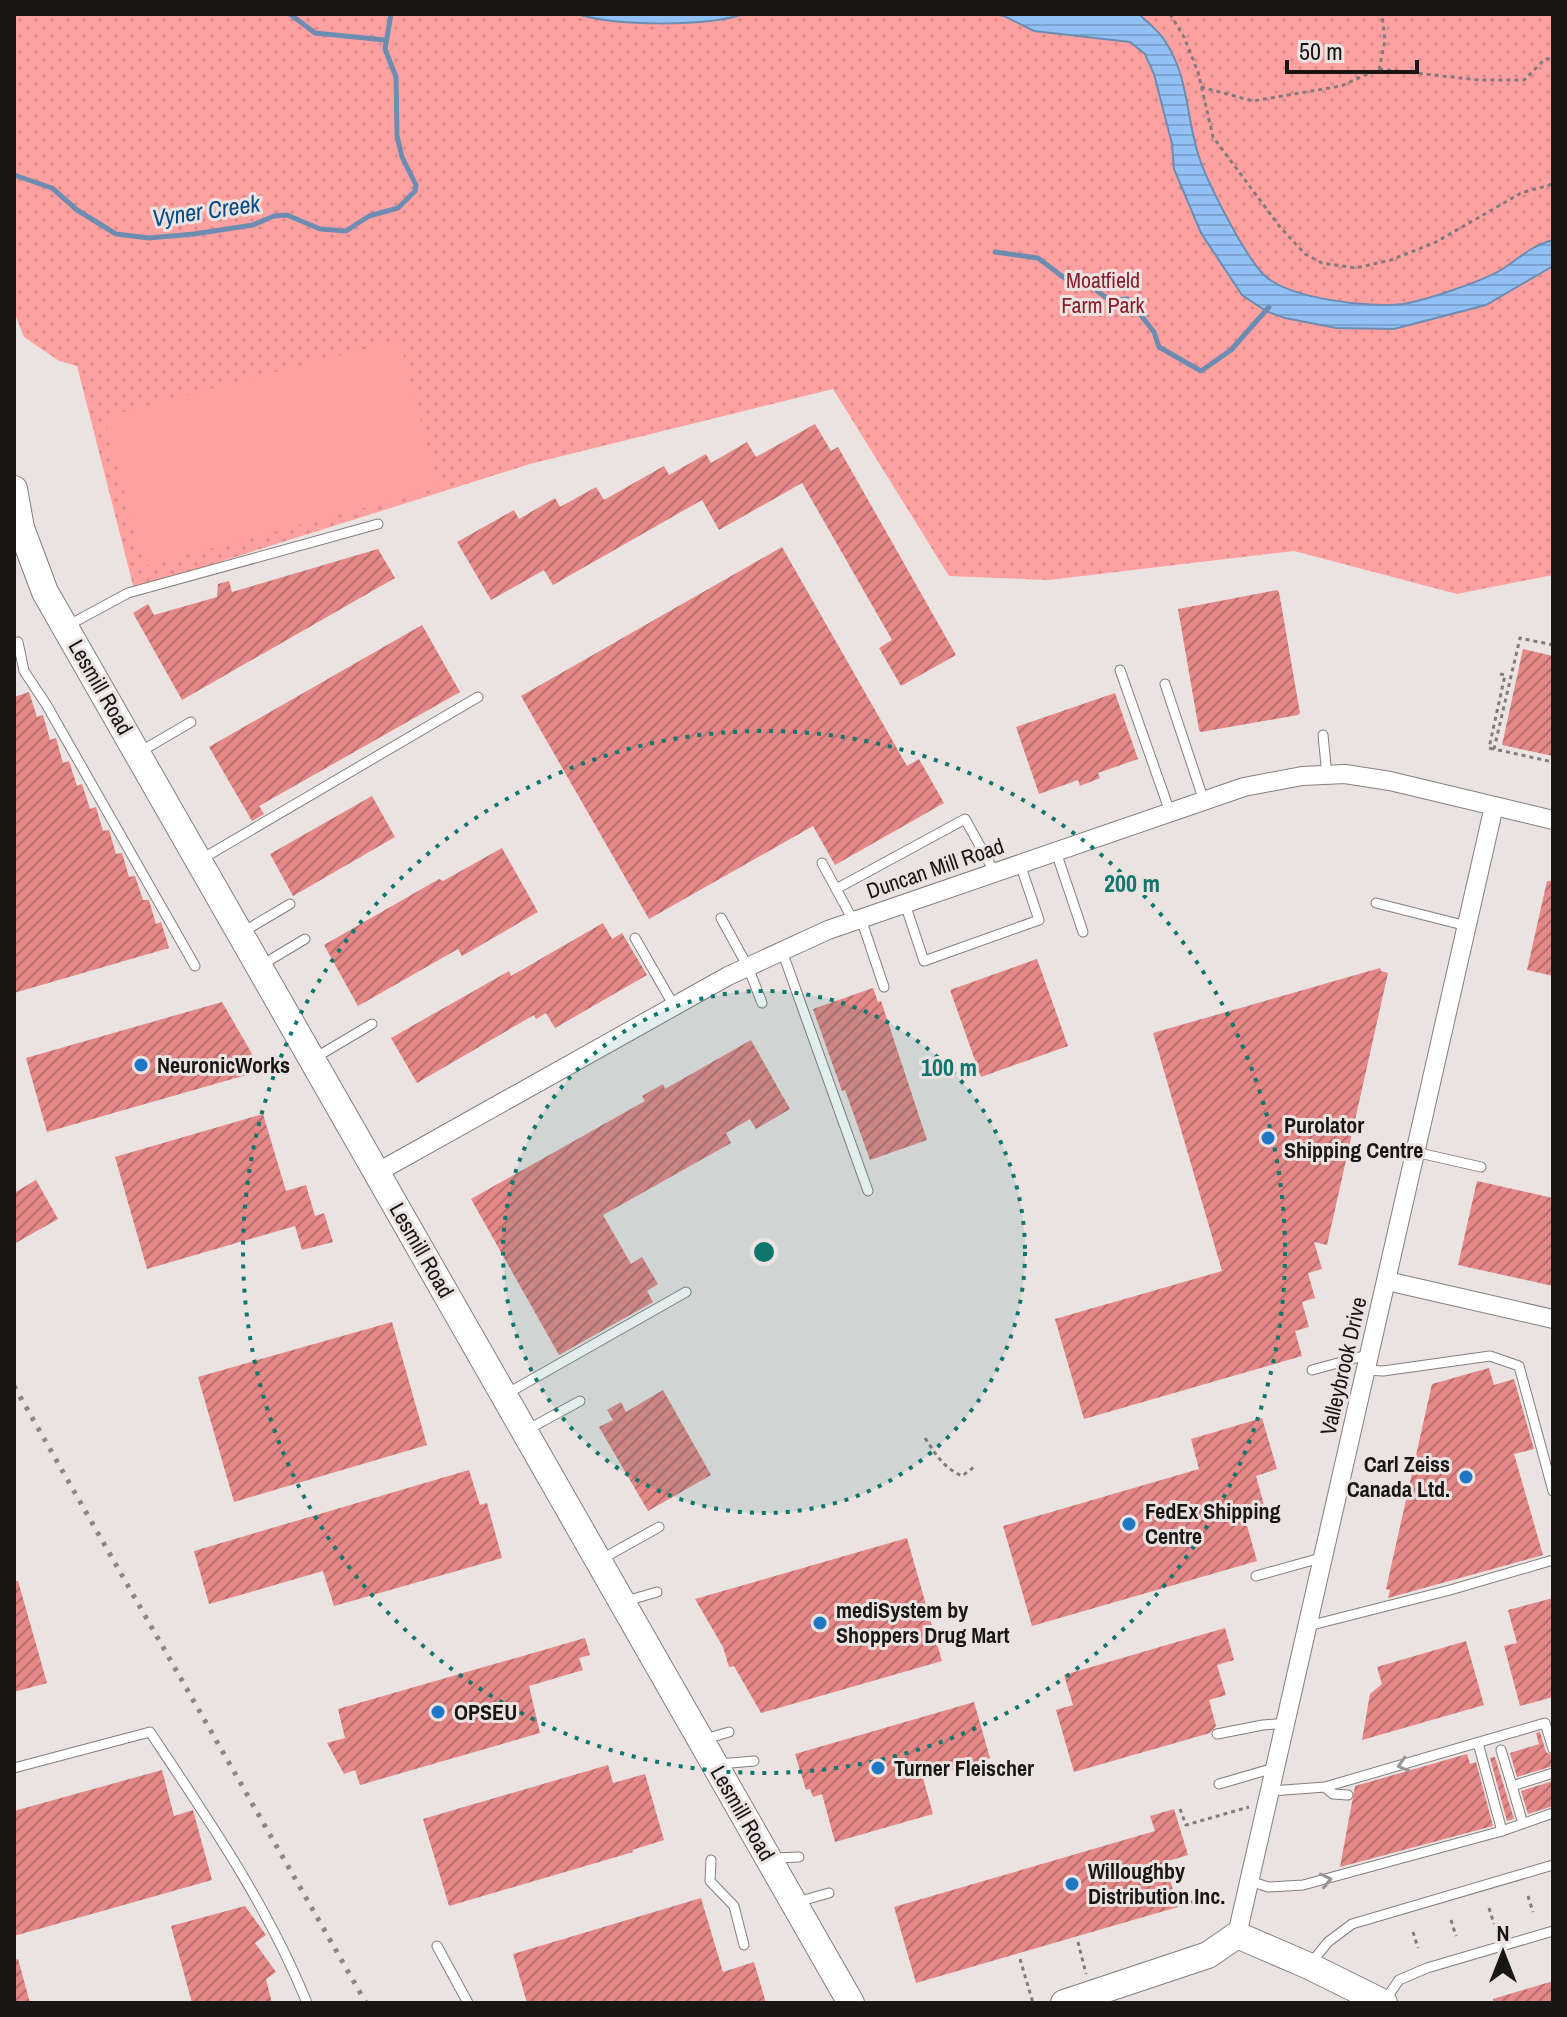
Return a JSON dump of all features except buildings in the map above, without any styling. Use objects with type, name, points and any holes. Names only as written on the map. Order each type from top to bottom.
[{"type":"street","name":"Lesmill Road","points":[[14,489],[21,528],[41,580],[66,627],[851,2003]]},
{"type":"street","name":"Duncan Mill Road","points":[[378,1172],[674,1006],[782,951],[857,920],[1244,787],[1302,776],[1345,774],[1390,781],[1553,820]]},
{"type":"street","name":"Valleybrook Drive","points":[[1237,1935],[1494,806]]},
{"type":"street","points":[[1387,1281],[1553,1319]]},
{"type":"street","points":[[1064,2003],[1208,1955],[1237,1935],[1383,2003]]},
{"type":"lane","points":[[66,627],[128,593],[378,524]]},
{"type":"lane","points":[[18,642],[24,671],[46,704],[195,966]]},
{"type":"lane","points":[[1120,670],[1170,812]]},
{"type":"lane","points":[[1165,684],[1204,801]]},
{"type":"lane","points":[[200,860],[478,697]]},
{"type":"lane","points":[[138,753],[191,722]]},
{"type":"lane","points":[[1323,735],[1327,775]]},
{"type":"lane","points":[[836,889],[965,819],[995,873]]},
{"type":"lane","points":[[1056,852],[1083,932]]},
{"type":"lane","points":[[822,863],[857,920],[884,987]]},
{"type":"lane","points":[[905,904],[924,961],[1039,920],[1020,864]]},
{"type":"lane","points":[[1376,903],[1467,926]]},
{"type":"lane","points":[[241,933],[290,904]]},
{"type":"lane","points":[[721,918],[748,967],[762,1003]]},
{"type":"lane","points":[[635,938],[674,1006]]},
{"type":"lane","points":[[260,966],[305,939]]},
{"type":"lane","points":[[782,951],[868,1191]]},
{"type":"lane","points":[[313,1059],[372,1024]]},
{"type":"lane","points":[[1415,1152],[1481,1167]]},
{"type":"lane","points":[[505,1395],[686,1292]]},
{"type":"lane","points":[[1312,1370],[1369,1362],[1383,1371],[1490,1356],[1519,1366],[1553,1491]]},
{"type":"lane","points":[[525,1431],[580,1401]]},
{"type":"lane","points":[[600,1560],[659,1527]]},
{"type":"lane","points":[[1256,1576],[1324,1557]]},
{"type":"lane","points":[[1308,1626],[1553,1560]]},
{"type":"lane","points":[[623,1602],[657,1592]]},
{"type":"lane","points":[[1217,1734],[1287,1723]]},
{"type":"lane","points":[[1271,1791],[1325,1787],[1545,1723],[1553,1749]]},
{"type":"lane","points":[[14,1768],[150,1732],[209,1821],[287,1953],[307,2003]]},
{"type":"lane","points":[[701,1740],[729,1732]]},
{"type":"lane","points":[[1478,1743],[1502,1831]]},
{"type":"lane","points":[[1501,1750],[1521,1817]]},
{"type":"lane","points":[[715,1764],[754,1761]]},
{"type":"lane","points":[[1219,1784],[1276,1768]]},
{"type":"lane","points":[[1512,1786],[1553,1773]]},
{"type":"lane","points":[[1325,1787],[1333,1794],[1348,1795]]},
{"type":"lane","points":[[1250,1881],[1268,1887],[1303,1885],[1502,1831],[1553,1813]]},
{"type":"lane","points":[[769,1858],[799,1857]]},
{"type":"lane","points":[[711,1860],[710,1881],[734,1906],[744,1945]]},
{"type":"lane","points":[[1309,1966],[1328,1942],[1352,1924],[1553,1865]]},
{"type":"lane","points":[[794,1903],[829,1893]]},
{"type":"lane","points":[[1383,2003],[1399,1980],[1427,1968],[1553,1931]]},
{"type":"lane","points":[[437,1946],[468,2003]]},
{"type":"path","points":[[1170,14],[1184,37],[1198,72],[1213,137],[1280,227],[1305,254],[1322,263],[1356,268],[1391,260],[1436,242],[1521,193],[1553,184]]},
{"type":"path","points":[[1379,69],[1385,41],[1382,14]]},
{"type":"path","points":[[1201,87],[1253,101],[1341,86],[1379,69],[1479,80],[1524,80],[1545,59],[1553,58]]},
{"type":"path","points":[[1494,749],[1520,638],[1553,645]]},
{"type":"path","points":[[1496,673],[1505,675],[1489,748],[1553,762]]},
{"type":"path","points":[[925,1438],[942,1465],[962,1476],[974,1467]]},
{"type":"path","points":[[1180,1809],[1186,1825],[1244,1809]]},
{"type":"path","points":[[1528,1896],[1533,1912]]},
{"type":"path","points":[[1182,1901],[1218,1905]]},
{"type":"path","points":[[1489,1908],[1494,1924]]},
{"type":"path","points":[[1451,1920],[1456,1936]]},
{"type":"path","points":[[1413,1932],[1418,1948]]},
{"type":"path","points":[[1078,1942],[1086,1975]]},
{"type":"path","points":[[1020,1959],[1033,2003]]},
{"type":"green space","name":"Moatfield Farm Park","points":[[14,14],[1553,14],[1553,575],[1457,594],[1294,551],[1049,580],[949,576],[833,389],[530,464],[134,589],[77,366],[59,361],[24,337],[14,312]]},
{"type":"green space","points":[[399,340],[439,488],[144,566],[104,417]]},
{"type":"water","points":[[577,14],[744,14],[684,23],[637,23]]},
{"type":"water","points":[[993,14],[1140,15],[1153,27],[1165,41],[1179,69],[1199,157],[1227,218],[1263,274],[1290,290],[1351,303],[1403,304],[1480,280],[1553,240],[1553,266],[1486,305],[1394,329],[1336,328],[1266,311],[1242,295],[1201,233],[1174,169],[1172,144],[1154,74],[1145,54],[1130,42],[1034,31]]},
{"type":"waterway","points":[[290,14],[315,33],[385,40]]},
{"type":"waterway","name":"Vyner Creek","points":[[14,175],[52,188],[77,210],[116,234],[149,238],[194,234],[253,225],[274,216],[287,215],[320,229],[346,231],[369,216],[398,208],[415,191],[416,185],[402,157],[397,136],[396,77],[385,49],[391,14]]},
{"type":"waterway","points":[[995,252],[1038,258],[1067,280],[1095,280],[1097,291],[1110,300],[1128,299],[1154,332],[1159,347],[1201,371],[1231,350],[1269,307]]},
{"type":"railway","points":[[14,1386],[366,2003]]},
{"type":"place","name":"NeuronicWorks","points":[[141,1065]]},
{"type":"place","name":"Purolator Shipping Centre","points":[[1268,1138]]},
{"type":"place","name":"Carl Zeiss Canada Ltd.","points":[[1466,1477]]},
{"type":"place","name":"FedEx Shipping Centre","points":[[1129,1524]]},
{"type":"place","name":"mediSystem by Shoppers Drug Mart","points":[[820,1623]]},
{"type":"place","name":"OPSEU","points":[[438,1712]]},
{"type":"place","name":"Turner Fleischer","points":[[878,1768]]},
{"type":"place","name":"Willoughby Distribution Inc.","points":[[1072,1884]]}]
